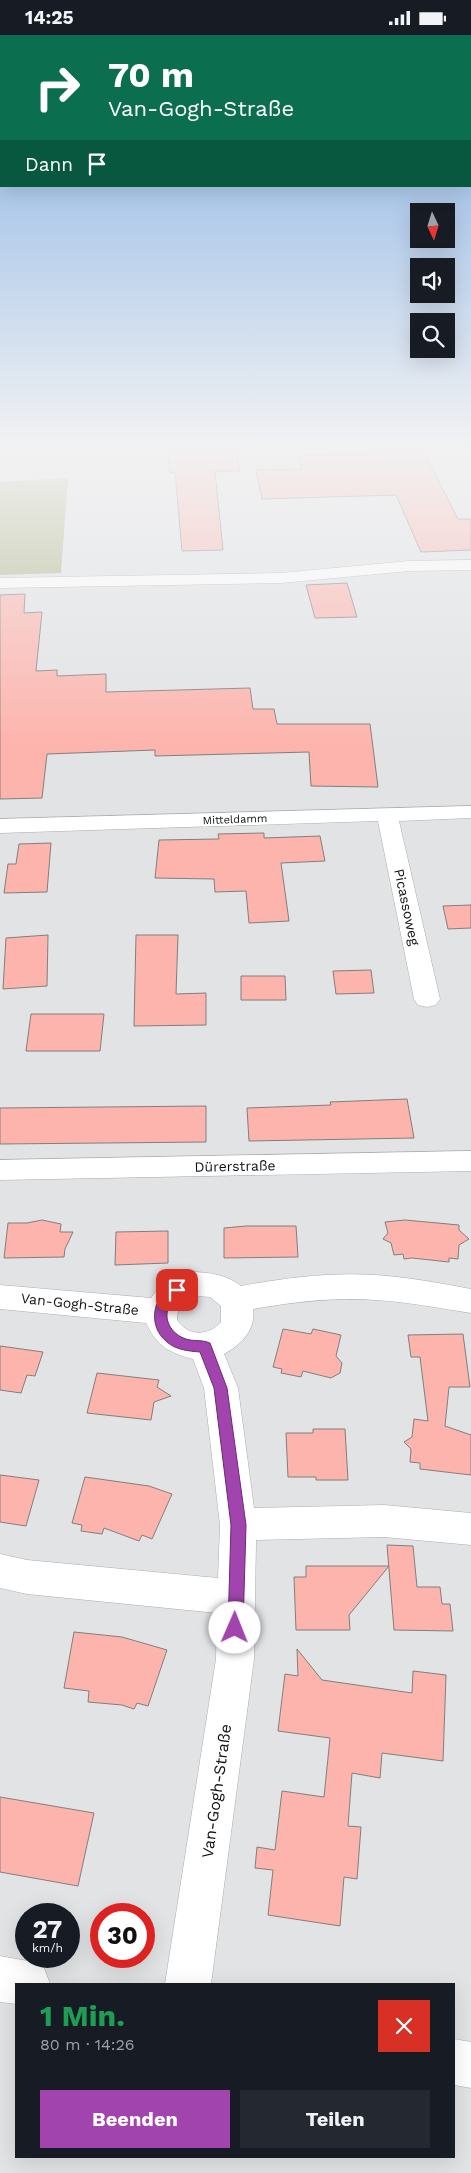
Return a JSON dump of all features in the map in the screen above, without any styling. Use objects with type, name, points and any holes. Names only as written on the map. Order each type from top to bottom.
[{"type":"street","points":[[0,583],[281,578],[409,567],[471,565]]},
{"type":"street","name":"Mitteldamm","points":[[0,826],[471,812]]},
{"type":"street","name":"Picassoweg","points":[[387,814],[427,999]]},
{"type":"street","name":"Dürerstraße","points":[[0,1170],[471,1161]]},
{"type":"street","points":[[209,1284],[224,1290],[234,1300],[239,1311],[238,1323],[231,1334],[220,1342],[205,1347],[187,1345],[171,1338],[162,1326],[160,1312],[166,1299],[177,1290],[192,1285],[209,1284]]},
{"type":"street","points":[[234,1300],[278,1291],[330,1287],[394,1289],[471,1301]]},
{"type":"street","name":"Van-Gogh-Straße","points":[[0,1297],[160,1312]]},
{"type":"street","name":"Van-Gogh-Straße","points":[[188,1983],[235,1659],[238,1525],[221,1388],[205,1347]]},
{"type":"street","points":[[238,1525],[344,1519],[435,1523],[471,1529]]},
{"type":"street","points":[[0,1571],[27,1577],[236,1597]]},
{"type":"street","points":[[0,1979],[22,1983]]},
{"type":"street","points":[[455,2062],[471,2065]]},
{"type":"green space","points":[[0,545],[63,545],[61,573],[0,575]]},
{"type":"building","points":[[181,545],[222,545],[223,550],[182,551]]},
{"type":"building","points":[[418,545],[471,545],[471,550],[421,552]]},
{"type":"building","points":[[347,583],[357,617],[315,618],[306,585]]},
{"type":"building","points":[[25,594],[24,613],[42,612],[36,671],[57,670],[57,676],[106,674],[106,692],[250,688],[253,709],[274,709],[277,724],[370,724],[378,787],[311,786],[309,752],[155,756],[155,750],[47,754],[42,798],[0,799],[0,595]]},
{"type":"building","points":[[264,833],[264,838],[320,836],[325,861],[281,863],[289,921],[249,923],[246,891],[215,892],[214,879],[155,878],[159,840],[219,839],[218,834]]},
{"type":"building","points":[[51,843],[47,892],[4,893],[8,864],[16,864],[19,844]]},
{"type":"building","points":[[471,905],[471,928],[448,929],[443,906]]},
{"type":"building","points":[[48,935],[47,986],[3,989],[6,938]]},
{"type":"building","points":[[136,935],[178,935],[176,994],[206,993],[206,1025],[134,1026]]},
{"type":"building","points":[[371,970],[374,993],[336,994],[333,971]]},
{"type":"building","points":[[241,976],[285,976],[286,1000],[241,1000]]},
{"type":"building","points":[[31,1014],[104,1014],[100,1051],[26,1051]]},
{"type":"building","points":[[407,1099],[414,1138],[249,1141],[247,1108],[331,1105],[330,1102]]},
{"type":"building","points":[[206,1106],[206,1142],[0,1144],[0,1108]]},
{"type":"building","points":[[42,1220],[61,1224],[60,1232],[73,1232],[65,1249],[64,1257],[4,1258],[8,1223],[27,1223]]},
{"type":"building","points":[[405,1220],[459,1225],[459,1230],[469,1239],[459,1245],[458,1259],[449,1258],[449,1262],[412,1258],[404,1259],[403,1254],[394,1255],[391,1243],[383,1239],[388,1233],[385,1222]]},
{"type":"building","points":[[296,1226],[298,1257],[224,1258],[224,1228]]},
{"type":"building","points":[[168,1231],[168,1263],[115,1265],[116,1232]]},
{"type":"building","points":[[283,1329],[311,1334],[313,1329],[341,1335],[336,1356],[342,1363],[340,1373],[331,1378],[303,1371],[301,1377],[281,1373],[282,1369],[273,1367]]},
{"type":"building","points":[[463,1334],[470,1387],[449,1387],[445,1426],[471,1435],[471,1475],[420,1469],[420,1463],[410,1462],[411,1449],[404,1442],[412,1437],[414,1419],[428,1421],[420,1357],[411,1357],[408,1335]]},
{"type":"building","points":[[0,1346],[43,1352],[35,1376],[27,1375],[21,1393],[0,1390]]},
{"type":"building","points":[[97,1373],[159,1380],[157,1387],[171,1396],[154,1402],[151,1420],[87,1413]]},
{"type":"building","points":[[313,1429],[345,1429],[348,1480],[316,1480],[316,1477],[288,1477],[286,1433],[313,1433]]},
{"type":"building","points":[[0,1475],[39,1480],[26,1526],[0,1522]]},
{"type":"building","points":[[85,1477],[149,1486],[172,1494],[152,1539],[142,1535],[139,1541],[104,1528],[102,1534],[81,1531],[82,1525],[72,1523]]},
{"type":"building","points":[[387,1545],[413,1546],[417,1587],[440,1587],[442,1604],[450,1604],[453,1631],[394,1630]]},
{"type":"building","points":[[306,1566],[389,1566],[349,1615],[350,1630],[296,1630],[294,1577],[306,1577]]},
{"type":"building","points":[[74,1632],[122,1637],[167,1650],[148,1706],[137,1703],[134,1709],[122,1705],[88,1702],[89,1691],[64,1688]]},
{"type":"building","points":[[297,1649],[322,1680],[412,1693],[413,1671],[446,1675],[443,1761],[382,1753],[380,1778],[352,1773],[348,1826],[361,1827],[357,1879],[344,1877],[340,1926],[268,1915],[273,1870],[255,1868],[257,1847],[275,1850],[282,1791],[324,1797],[330,1738],[278,1731],[285,1674],[298,1676]]},
{"type":"building","points":[[0,1797],[94,1813],[78,1886],[0,1872]]},
{"type":"route","points":[[177,1290],[166,1299],[160,1312],[162,1326],[171,1338],[187,1345],[205,1347],[221,1388],[238,1525],[235,1628]]}]
